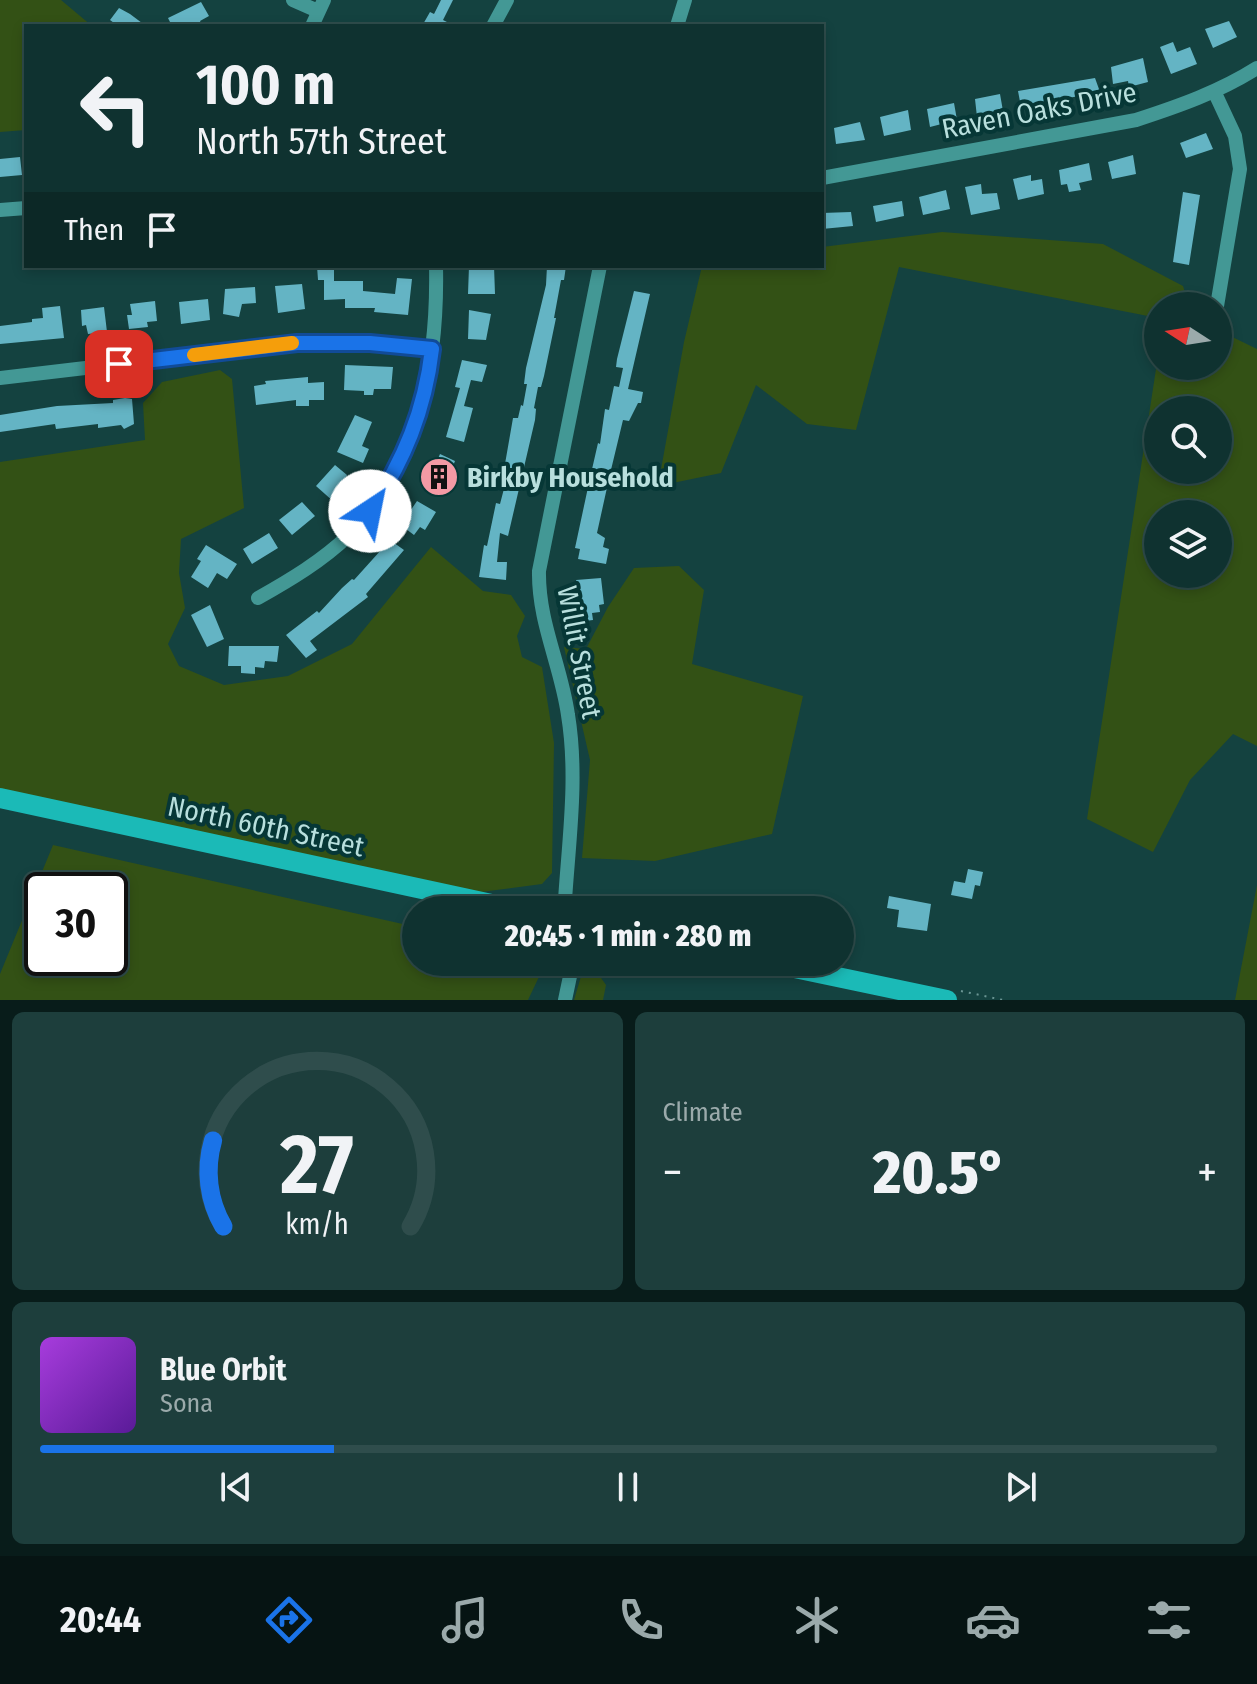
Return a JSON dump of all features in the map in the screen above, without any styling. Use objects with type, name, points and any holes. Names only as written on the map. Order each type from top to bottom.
[{"type":"main road","name":"North 60th Street","points":[[0,798],[454,896]]},
{"type":"main road","points":[[833,976],[947,1000]]},
{"type":"street","points":[[293,0],[321,6]]},
{"type":"street","points":[[494,24],[507,0]]},
{"type":"street","points":[[678,24],[685,0]]},
{"type":"street","name":"Raven Oaks Drive","points":[[824,178],[1136,120],[1214,91],[1257,68]]},
{"type":"street","points":[[1214,91],[1235,136],[1240,169],[1219,292]]},
{"type":"street","points":[[0,210],[24,208]]},
{"type":"street","points":[[258,598],[323,558],[349,536],[391,481],[408,445],[422,402],[432,349],[436,268]]},
{"type":"street","name":"Willit Street","points":[[565,896],[571,808],[571,734],[563,685],[546,635],[540,604],[539,571],[600,268]]},
{"type":"street","points":[[0,378],[297,343],[370,343],[432,349]]},
{"type":"street","points":[[565,1000],[570,976]]},
{"type":"green space","points":[[0,0],[61,0],[90,24],[24,24],[24,130],[0,132]]},
{"type":"green space","points":[[942,232],[1103,244],[1183,286],[1185,292],[1144,292],[1144,315],[899,267],[856,430],[807,424],[756,385],[721,473],[658,486],[684,342],[702,268],[824,268],[824,247]]},
{"type":"green space","points":[[1232,337],[1257,349],[1257,746],[1233,734],[1190,780],[1153,852],[1087,819],[1144,447],[1144,484],[1232,484],[1232,396],[1152,396],[1154,380],[1232,380]]},
{"type":"green space","points":[[220,370],[232,379],[244,508],[181,539],[179,573],[185,608],[168,644],[179,666],[224,685],[288,676],[352,644],[431,547],[483,591],[511,595],[525,616],[517,636],[522,657],[542,667],[554,743],[552,873],[542,884],[481,892],[0,791],[0,462],[145,440],[143,403],[162,382]]},
{"type":"green space","points":[[679,566],[704,590],[692,664],[803,696],[772,834],[655,861],[582,858],[590,760],[564,647],[586,649],[608,607],[634,568]]},
{"type":"green space","points":[[53,845],[402,924],[402,976],[539,976],[528,1000],[0,1000],[0,974],[24,916],[24,976],[128,976],[128,872],[42,872]]},
{"type":"green space","points":[[1257,885],[1257,1000],[1235,1000]]},
{"type":"green space","points":[[581,976],[600,976],[606,985],[603,1000],[574,1000]]},
{"type":"building","points":[[441,0],[453,0],[443,20],[451,24],[423,24],[430,12],[434,14]]},
{"type":"building","points":[[201,2],[209,16],[200,21],[201,24],[171,24],[168,18]]},
{"type":"building","points":[[119,8],[143,24],[115,24],[110,20]]},
{"type":"building","points":[[1229,21],[1237,37],[1213,48],[1205,29]]},
{"type":"building","points":[[1173,42],[1177,52],[1190,47],[1197,64],[1171,74],[1160,47]]},
{"type":"building","points":[[1143,58],[1148,82],[1129,87],[1128,81],[1113,84],[1111,67]]},
{"type":"building","points":[[1095,78],[1100,92],[1021,107],[1018,91]]},
{"type":"building","points":[[1000,94],[1003,111],[977,117],[975,99]]},
{"type":"building","points":[[954,103],[957,120],[930,127],[927,109]]},
{"type":"building","points":[[908,110],[911,130],[884,136],[880,117]]},
{"type":"building","points":[[860,122],[865,140],[836,144],[834,128]]},
{"type":"building","points":[[1206,133],[1213,149],[1186,158],[1180,143]]},
{"type":"building","points":[[1133,155],[1136,174],[1112,179],[1108,162]]},
{"type":"building","points":[[20,157],[22,175],[0,177],[0,159]]},
{"type":"building","points":[[1089,163],[1092,180],[1079,183],[1081,190],[1069,192],[1067,184],[1061,185],[1059,170]]},
{"type":"building","points":[[1031,175],[1031,181],[1042,179],[1044,194],[1018,200],[1013,179]]},
{"type":"building","points":[[981,184],[982,194],[997,193],[1000,209],[971,215],[965,187]]},
{"type":"building","points":[[946,190],[950,209],[923,215],[919,197]]},
{"type":"building","points":[[1183,192],[1200,195],[1189,265],[1173,262]]},
{"type":"building","points":[[902,201],[904,216],[876,222],[873,206]]},
{"type":"building","points":[[851,212],[853,226],[824,229],[824,213]]},
{"type":"building","points":[[317,268],[334,268],[334,281],[363,281],[363,291],[395,294],[397,278],[412,279],[408,315],[374,312],[375,308],[345,308],[345,299],[324,300],[324,280],[318,280]]},
{"type":"building","points":[[469,268],[494,268],[495,294],[468,294]]},
{"type":"building","points":[[547,268],[566,268],[508,536],[500,533],[497,562],[507,562],[506,580],[479,577],[484,545],[487,546],[496,503],[500,504],[506,481],[502,481],[513,418],[518,418],[523,406],[526,368],[546,285]]},
{"type":"building","points":[[302,284],[305,309],[278,313],[275,286]]},
{"type":"building","points":[[255,287],[256,303],[242,304],[239,317],[223,314],[225,289]]},
{"type":"building","points":[[634,291],[650,294],[628,389],[643,392],[641,403],[638,403],[629,421],[623,420],[597,533],[605,538],[603,547],[609,549],[606,564],[578,559],[580,549],[575,548],[600,444],[605,409],[609,410],[614,386],[619,387],[623,368],[616,367],[617,359]]},
{"type":"building","points":[[208,299],[210,320],[181,324],[179,302]]},
{"type":"building","points":[[155,301],[157,321],[147,322],[148,327],[129,329],[127,315],[132,315],[130,304]]},
{"type":"building","points":[[60,306],[64,338],[0,344],[0,326],[32,322],[32,319],[43,318],[42,308]]},
{"type":"building","points":[[104,307],[107,332],[88,334],[86,325],[82,326],[81,310]]},
{"type":"building","points":[[469,310],[491,314],[486,340],[468,339]]},
{"type":"building","points":[[462,360],[487,365],[482,382],[471,380],[464,406],[473,408],[464,442],[446,437],[460,388],[455,387]]},
{"type":"building","points":[[345,365],[393,367],[391,389],[374,389],[373,395],[364,395],[364,391],[344,390]]},
{"type":"building","points":[[308,377],[308,383],[324,382],[324,400],[309,400],[309,406],[296,406],[296,400],[256,405],[254,386],[266,384],[265,381]]},
{"type":"building","points":[[132,399],[134,424],[124,429],[121,425],[98,428],[98,424],[56,429],[55,424],[0,432],[0,415],[57,406],[113,403],[113,400]]},
{"type":"building","points":[[355,415],[372,422],[362,446],[369,449],[363,463],[337,452]]},
{"type":"building","name":"Birkby Household","points":[[440,454],[455,461],[443,491],[427,484]]},
{"type":"building","points":[[335,465],[347,475],[340,486],[344,491],[334,502],[316,486]]},
{"type":"building","points":[[417,501],[436,512],[425,530],[420,527],[414,535],[406,529],[411,520],[406,517]]},
{"type":"building","points":[[302,502],[315,516],[292,535],[279,520]]},
{"type":"building","points":[[269,533],[278,548],[252,564],[243,549]]},
{"type":"building","points":[[390,540],[404,550],[366,594],[368,597],[310,641],[317,650],[306,658],[286,635],[317,611],[319,613]]},
{"type":"building","points":[[206,545],[237,564],[227,579],[217,573],[208,588],[191,577]]},
{"type":"building","points":[[601,578],[604,604],[599,605],[600,612],[592,613],[593,620],[577,622],[576,580]]},
{"type":"building","points":[[210,605],[224,639],[207,647],[191,615]]},
{"type":"building","points":[[229,646],[279,646],[277,662],[265,661],[264,668],[255,667],[255,674],[241,673],[241,666],[228,666]]},
{"type":"building","points":[[968,869],[983,872],[980,886],[975,885],[972,899],[951,895],[954,881],[965,883]]},
{"type":"building","points":[[889,896],[931,904],[927,931],[897,927],[899,910],[887,908]]},
{"type":"slow traffic","points":[[194,355],[292,343]]},
{"type":"place","name":"Birkby Household","points":[[439,477]]},
{"type":"route","points":[[119,364],[330,341],[432,349],[422,402],[408,445],[391,481],[370,511]]}]
